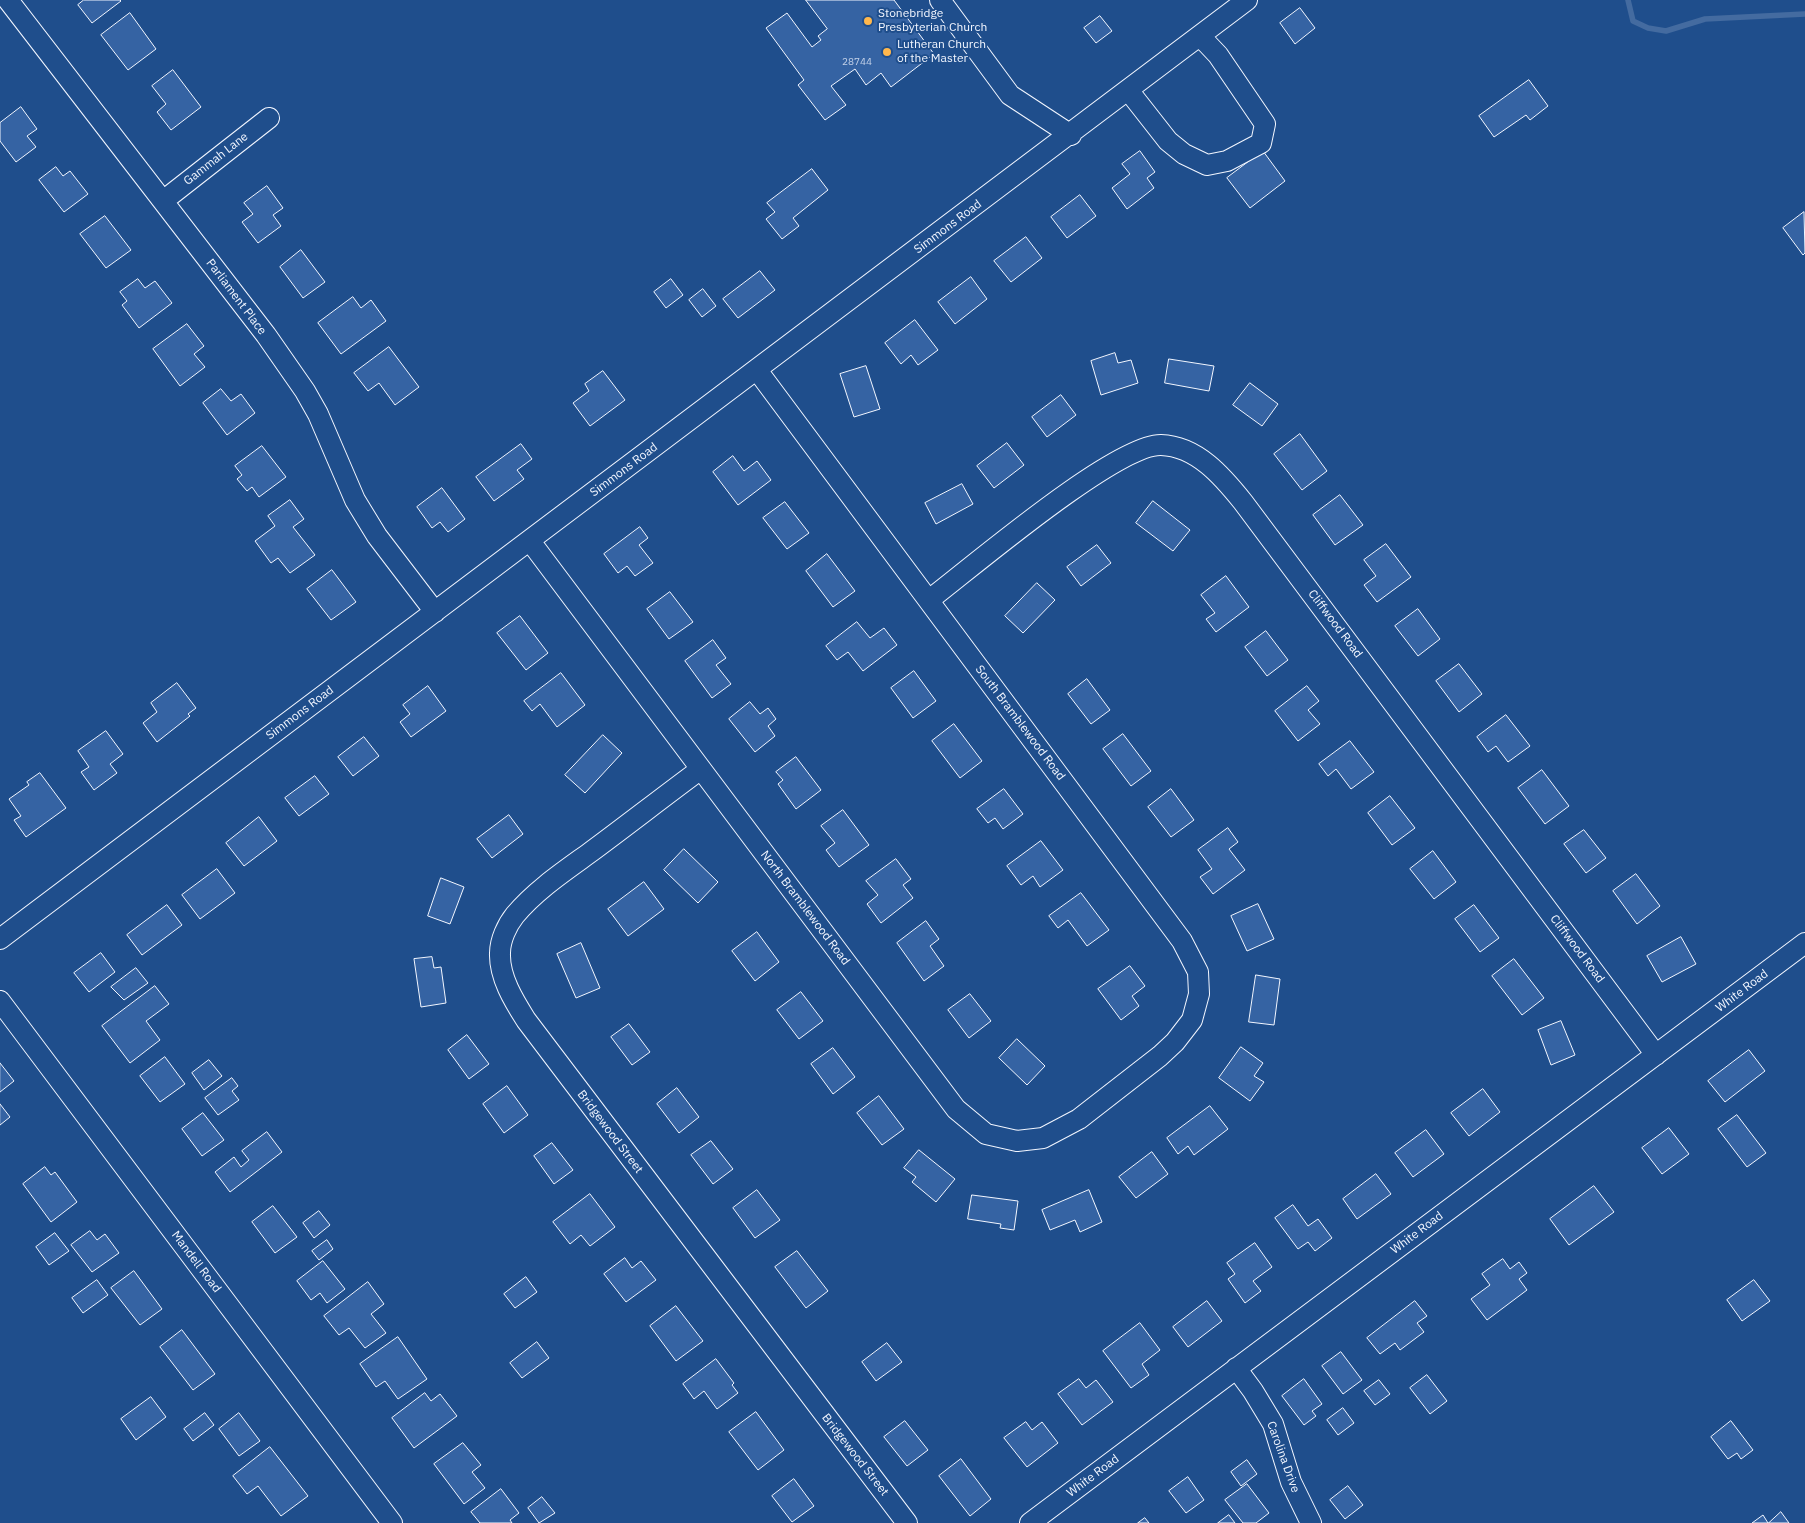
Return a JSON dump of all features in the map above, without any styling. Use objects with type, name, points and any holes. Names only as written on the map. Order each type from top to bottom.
[{"type":"street","name":"Parliament Place","points":[[8,0],[266,335],[305,391],[318,414],[355,500],[377,536],[435,612]]},
{"type":"street","points":[[940,0],[1010,95],[1071,135]]},
{"type":"street","name":"Simmons Road","points":[[0,939],[1248,0]]},
{"type":"street","points":[[1128,90],[1168,141],[1184,154],[1207,165],[1227,161],[1261,143],[1265,124],[1218,55],[1200,36]]},
{"type":"street","name":"Gammah Lane","points":[[162,200],[269,118]]},
{"type":"street","name":"South Bramblewood Road","points":[[757,370],[1182,941],[1198,972],[1200,994],[1192,1020],[1175,1042],[1133,1078]]},
{"type":"street","name":"Cliffwood Road","points":[[929,600],[1053,505],[1109,465],[1134,452],[1161,445],[1182,450],[1206,463],[1226,481],[1244,502],[1656,1055]]},
{"type":"street","name":"North Bramblewood Road","points":[[530,541],[924,1069],[956,1109],[975,1127],[986,1134],[1004,1140],[1018,1142],[1043,1138],[1073,1123],[1133,1078]]},
{"type":"street","name":"Bridgewood Street","points":[[701,769],[535,895],[516,915],[503,939],[500,954],[503,971],[512,997],[526,1020],[907,1523]]},
{"type":"street","name":"White Road","points":[[1030,1523],[1805,943]]},
{"type":"street","name":"Mandell Road","points":[[0,1001],[392,1523]]},
{"type":"street","name":"Carolina Drive","points":[[1236,1368],[1273,1424],[1290,1482],[1311,1523]]},
{"type":"building","points":[[84,0],[121,1],[92,23],[78,5]]},
{"type":"building","name":"Lutheran Church of the Master","points":[[806,0],[894,0],[934,54],[891,87],[881,73],[866,85],[855,69],[831,86],[846,105],[825,120],[798,85],[804,80],[766,28],[787,13],[812,47],[821,40],[818,36],[827,29]]},
{"type":"building","points":[[1300,8],[1315,28],[1295,44],[1280,23]]},
{"type":"building","points":[[130,13],[156,49],[128,70],[101,35]]},
{"type":"building","points":[[1100,16],[1112,31],[1096,43],[1084,28]]},
{"type":"building","points":[[173,70],[201,107],[171,130],[157,112],[166,104],[152,86]]},
{"type":"building","points":[[1529,80],[1548,106],[1530,120],[1526,115],[1494,137],[1479,116]]},
{"type":"building","points":[[21,107],[37,129],[27,136],[36,147],[16,162],[0,141],[0,123]]},
{"type":"building","points":[[1140,151],[1155,172],[1147,178],[1154,188],[1127,209],[1112,188],[1130,174],[1122,164]]},
{"type":"building","points":[[1263,151],[1285,181],[1250,208],[1227,178]]},
{"type":"building","points":[[56,167],[63,176],[70,171],[88,194],[64,212],[39,180]]},
{"type":"building","points":[[812,169],[828,190],[793,218],[799,226],[782,239],[766,219],[775,212],[767,203]]},
{"type":"building","points":[[267,186],[283,208],[273,215],[281,226],[258,243],[242,222],[253,214],[244,203]]},
{"type":"building","points":[[1080,195],[1096,216],[1067,238],[1051,217]]},
{"type":"building","points":[[1804,212],[1805,253],[1803,255],[1783,228]]},
{"type":"building","points":[[105,216],[131,250],[106,268],[80,234]]},
{"type":"building","points":[[1026,237],[1042,258],[1011,282],[994,261]]},
{"type":"building","points":[[301,250],[325,282],[303,298],[280,267]]},
{"type":"building","points":[[760,271],[775,290],[738,318],[723,299]]},
{"type":"building","points":[[971,277],[987,299],[955,324],[938,302]]},
{"type":"building","points":[[138,279],[145,288],[155,281],[172,303],[139,328],[122,305],[127,301],[120,292]]},
{"type":"building","points":[[671,279],[683,295],[666,308],[654,292]]},
{"type":"building","points":[[703,289],[716,306],[702,317],[689,300]]},
{"type":"building","points":[[353,297],[361,308],[371,300],[386,321],[341,354],[318,323]]},
{"type":"building","points":[[915,320],[938,350],[918,365],[911,355],[901,364],[885,343]]},
{"type":"building","points":[[187,324],[204,346],[194,354],[205,367],[180,386],[153,349]]},
{"type":"building","points":[[389,347],[419,387],[395,405],[379,383],[368,391],[354,373]]},
{"type":"building","points":[[1115,353],[1118,363],[1131,360],[1138,383],[1101,395],[1091,361]]},
{"type":"building","points":[[1169,359],[1214,366],[1209,391],[1165,383]]},
{"type":"building","points":[[866,366],[880,409],[854,417],[840,374]]},
{"type":"building","points":[[603,371],[625,400],[590,426],[573,403],[589,391],[585,384]]},
{"type":"building","points":[[1250,383],[1278,404],[1262,426],[1233,405]]},
{"type":"building","points":[[221,389],[231,401],[241,394],[255,413],[227,435],[203,403]]},
{"type":"building","points":[[1061,395],[1076,415],[1047,437],[1032,417]]},
{"type":"building","points":[[1300,434],[1327,471],[1302,490],[1274,454]]},
{"type":"building","points":[[1007,443],[1024,465],[994,488],[977,466]]},
{"type":"building","points":[[521,444],[532,459],[517,470],[524,479],[494,501],[476,477]]},
{"type":"building","points":[[262,446],[286,477],[259,497],[252,487],[247,491],[237,479],[242,475],[235,466]]},
{"type":"building","points":[[733,456],[744,471],[757,461],[771,480],[738,505],[713,472]]},
{"type":"building","points":[[962,484],[973,504],[936,524],[925,503]]},
{"type":"building","points":[[442,488],[465,519],[448,532],[440,522],[432,528],[417,507]]},
{"type":"building","points":[[1340,495],[1363,525],[1335,545],[1313,515]]},
{"type":"building","points":[[290,500],[304,519],[293,527],[315,555],[290,573],[278,558],[271,563],[255,541],[275,526],[268,516]]},
{"type":"building","points":[[1153,501],[1190,530],[1173,551],[1136,523]]},
{"type":"building","points":[[785,502],[809,533],[787,549],[763,518]]},
{"type":"building","points":[[640,527],[648,538],[639,545],[653,563],[635,576],[627,566],[618,573],[604,554]]},
{"type":"building","points":[[1386,544],[1411,577],[1377,602],[1364,585],[1376,576],[1364,560]]},
{"type":"building","points":[[1097,545],[1111,563],[1081,586],[1067,567]]},
{"type":"building","points":[[827,554],[855,591],[833,607],[806,571]]},
{"type":"building","points":[[332,570],[356,602],[331,620],[307,589]]},
{"type":"building","points":[[1226,576],[1249,607],[1216,632],[1206,619],[1215,613],[1201,595]]},
{"type":"building","points":[[1037,583],[1055,600],[1023,633],[1005,616]]},
{"type":"building","points":[[670,592],[693,622],[669,639],[647,609]]},
{"type":"building","points":[[1418,609],[1440,639],[1418,656],[1395,626]]},
{"type":"building","points":[[520,616],[548,653],[526,670],[497,633]]},
{"type":"building","points":[[857,622],[870,638],[884,628],[897,645],[863,671],[848,652],[837,660],[826,646]]},
{"type":"building","points":[[1266,631],[1288,660],[1267,676],[1245,647]]},
{"type":"building","points":[[713,640],[726,658],[716,665],[731,684],[712,698],[685,661]]},
{"type":"building","points":[[1459,664],[1482,694],[1459,712],[1436,681]]},
{"type":"building","points":[[914,671],[936,701],[913,718],[891,688]]},
{"type":"building","points":[[561,673],[585,705],[557,727],[540,704],[532,711],[524,701]]},
{"type":"building","points":[[1087,679],[1110,710],[1091,724],[1068,694]]},
{"type":"building","points":[[177,683],[196,708],[188,714],[190,716],[157,742],[143,723],[157,712],[151,703]]},
{"type":"building","points":[[428,686],[446,711],[411,737],[400,722],[410,714],[403,705]]},
{"type":"building","points":[[1307,686],[1319,701],[1308,710],[1320,724],[1298,741],[1275,711]]},
{"type":"building","points":[[750,702],[760,714],[768,708],[776,719],[768,726],[775,736],[755,752],[729,719]]},
{"type":"building","points":[[1506,715],[1530,746],[1508,762],[1496,746],[1488,752],[1477,737]]},
{"type":"building","points":[[954,724],[982,761],[960,778],[932,741]]},
{"type":"building","points":[[106,731],[123,754],[110,764],[117,773],[94,790],[81,772],[89,767],[78,751]]},
{"type":"building","points":[[1123,734],[1151,771],[1131,786],[1103,749]]},
{"type":"building","points":[[603,735],[622,753],[585,793],[565,775]]},
{"type":"building","points":[[364,737],[379,756],[353,776],[338,757]]},
{"type":"building","points":[[1350,741],[1374,772],[1351,789],[1336,769],[1328,776],[1319,764]]},
{"type":"building","points":[[796,757],[821,790],[796,809],[778,784],[783,780],[776,772]]},
{"type":"building","points":[[1542,770],[1569,806],[1545,824],[1518,788]]},
{"type":"building","points":[[40,773],[66,808],[26,837],[14,820],[21,816],[9,799],[29,785],[27,782]]},
{"type":"building","points":[[315,776],[329,794],[299,816],[285,798]]},
{"type":"building","points":[[1004,789],[1023,814],[1003,829],[995,818],[988,823],[977,809]]},
{"type":"building","points":[[1171,789],[1194,820],[1171,837],[1148,807]]},
{"type":"building","points":[[1390,796],[1415,828],[1392,845],[1368,813]]},
{"type":"building","points":[[843,810],[869,845],[839,867],[826,850],[835,843],[821,826]]},
{"type":"building","points":[[509,815],[523,834],[492,858],[477,839]]},
{"type":"building","points":[[259,817],[277,841],[244,866],[226,843]]},
{"type":"building","points":[[1228,828],[1238,842],[1229,849],[1245,870],[1213,894],[1200,877],[1212,869],[1198,850]]},
{"type":"building","points":[[1584,830],[1606,858],[1586,873],[1564,844]]},
{"type":"building","points":[[1041,841],[1063,870],[1040,887],[1033,876],[1021,885],[1007,866]]},
{"type":"building","points":[[684,849],[718,882],[698,903],[664,870]]},
{"type":"building","points":[[1433,851],[1456,882],[1434,899],[1410,869]]},
{"type":"building","points":[[896,859],[911,879],[903,885],[913,898],[881,923],[867,904],[878,895],[866,881]]},
{"type":"building","points":[[217,869],[235,893],[200,919],[182,895]]},
{"type":"building","points":[[1636,874],[1660,906],[1637,924],[1613,891]]},
{"type":"building","points":[[441,878],[464,887],[450,924],[428,916]]},
{"type":"building","points":[[644,882],[664,909],[628,936],[608,909]]},
{"type":"building","points":[[1081,893],[1109,930],[1087,946],[1068,920],[1058,928],[1049,916]]},
{"type":"building","points":[[1258,904],[1274,939],[1247,951],[1231,916]]},
{"type":"building","points":[[167,905],[182,925],[142,955],[127,935]]},
{"type":"building","points":[[1474,905],[1499,938],[1480,952],[1455,919]]},
{"type":"building","points":[[926,921],[939,939],[930,946],[944,966],[924,981],[897,943]]},
{"type":"building","points":[[757,932],[779,962],[755,981],[732,951]]},
{"type":"building","points":[[1681,937],[1696,964],[1662,982],[1647,956]]},
{"type":"building","points":[[581,943],[600,988],[576,998],[557,954]]},
{"type":"building","points":[[101,953],[115,972],[89,992],[74,973]]},
{"type":"building","points":[[432,957],[434,968],[441,967],[446,1003],[421,1007],[414,959]]},
{"type":"building","points":[[1514,959],[1544,998],[1522,1015],[1492,976]]},
{"type":"building","points":[[1130,966],[1145,986],[1132,996],[1139,1006],[1121,1020],[1098,989]]},
{"type":"building","points":[[136,968],[148,983],[124,1000],[111,987]]},
{"type":"building","points":[[1256,975],[1280,979],[1274,1025],[1249,1022]]},
{"type":"building","points":[[155,986],[169,1004],[146,1021],[160,1040],[130,1063],[102,1026]]},
{"type":"building","points":[[801,992],[823,1021],[799,1039],[777,1010]]},
{"type":"building","points":[[970,994],[991,1021],[969,1038],[948,1010]]},
{"type":"building","points":[[1561,1021],[1575,1055],[1551,1065],[1538,1030]]},
{"type":"building","points":[[629,1024],[650,1052],[632,1065],[611,1037]]},
{"type":"building","points":[[467,1035],[489,1064],[469,1079],[448,1050]]},
{"type":"building","points":[[1017,1039],[1045,1066],[1027,1085],[999,1058]]},
{"type":"building","points":[[1241,1047],[1263,1063],[1254,1076],[1264,1082],[1250,1101],[1219,1078]]},
{"type":"building","points":[[833,1048],[855,1077],[833,1094],[811,1064]]},
{"type":"building","points":[[1749,1050],[1765,1071],[1725,1102],[1708,1081]]},
{"type":"building","points":[[165,1057],[185,1084],[160,1102],[140,1076]]},
{"type":"building","points":[[209,1060],[222,1076],[204,1090],[192,1073]]},
{"type":"building","points":[[0,1063],[14,1081],[0,1092]]},
{"type":"building","points":[[232,1078],[238,1086],[232,1091],[239,1100],[218,1115],[205,1098]]},
{"type":"building","points":[[507,1086],[528,1115],[504,1133],[483,1104]]},
{"type":"building","points":[[677,1088],[699,1117],[679,1133],[657,1104]]},
{"type":"building","points":[[1483,1089],[1500,1112],[1469,1136],[1451,1113]]},
{"type":"building","points":[[879,1096],[904,1129],[882,1145],[857,1113]]},
{"type":"building","points":[[0,1104],[10,1117],[0,1125]]},
{"type":"building","points":[[1210,1106],[1228,1129],[1194,1155],[1188,1146],[1178,1154],[1167,1138]]},
{"type":"building","points":[[203,1113],[224,1140],[202,1156],[182,1129]]},
{"type":"building","points":[[1737,1115],[1766,1153],[1747,1167],[1718,1129]]},
{"type":"building","points":[[1669,1128],[1689,1154],[1662,1174],[1642,1148]]},
{"type":"building","points":[[1426,1130],[1444,1154],[1413,1177],[1395,1153]]},
{"type":"building","points":[[267,1132],[282,1152],[230,1192],[215,1172],[234,1157],[241,1167],[249,1160],[242,1151]]},
{"type":"building","points":[[711,1141],[733,1169],[713,1184],[691,1155]]},
{"type":"building","points":[[552,1143],[573,1170],[554,1184],[534,1156]]},
{"type":"building","points":[[919,1150],[955,1179],[936,1202],[912,1182],[916,1177],[904,1168]]},
{"type":"building","points":[[1152,1152],[1168,1174],[1136,1198],[1119,1177]]},
{"type":"building","points":[[45,1167],[51,1175],[55,1172],[77,1202],[51,1222],[23,1184]]},
{"type":"building","points":[[1376,1174],[1391,1194],[1357,1219],[1343,1199]]},
{"type":"building","points":[[1594,1186],[1614,1212],[1569,1245],[1550,1219]]},
{"type":"building","points":[[757,1190],[780,1220],[755,1238],[733,1208]]},
{"type":"building","points":[[1089,1190],[1102,1222],[1080,1232],[1075,1220],[1050,1230],[1042,1210]]},
{"type":"building","points":[[590,1194],[615,1227],[590,1246],[581,1235],[570,1244],[553,1222]]},
{"type":"building","points":[[972,1195],[1018,1201],[1014,1230],[1000,1228],[1001,1224],[968,1219]]},
{"type":"building","points":[[1293,1205],[1308,1226],[1318,1219],[1332,1238],[1315,1251],[1308,1242],[1298,1249],[1275,1218]]},
{"type":"building","points":[[273,1206],[297,1237],[275,1253],[252,1222]]},
{"type":"building","points":[[319,1211],[330,1225],[314,1238],[303,1223]]},
{"type":"building","points":[[90,1231],[97,1240],[105,1234],[119,1253],[92,1272],[71,1245]]},
{"type":"building","points":[[55,1233],[69,1251],[49,1265],[36,1247]]},
{"type":"building","points":[[327,1240],[333,1249],[319,1260],[312,1251]]},
{"type":"building","points":[[1255,1243],[1272,1267],[1253,1281],[1261,1291],[1245,1303],[1228,1279],[1235,1274],[1227,1263]]},
{"type":"building","points":[[797,1251],[828,1291],[806,1308],[775,1267]]},
{"type":"building","points":[[625,1258],[632,1268],[641,1261],[656,1280],[626,1302],[604,1274]]},
{"type":"building","points":[[1503,1259],[1510,1269],[1519,1262],[1527,1273],[1519,1279],[1527,1290],[1487,1320],[1471,1299],[1490,1285],[1482,1274]]},
{"type":"building","points":[[323,1261],[345,1289],[327,1303],[320,1293],[311,1300],[297,1281]]},
{"type":"building","points":[[134,1271],[162,1309],[140,1325],[111,1288]]},
{"type":"building","points":[[526,1277],[537,1292],[515,1308],[504,1294]]},
{"type":"building","points":[[97,1280],[108,1295],[83,1313],[72,1298]]},
{"type":"building","points":[[1754,1280],[1770,1301],[1742,1321],[1727,1300]]},
{"type":"building","points":[[368,1282],[384,1304],[371,1314],[386,1333],[365,1348],[349,1328],[339,1335],[324,1316]]},
{"type":"building","points":[[1207,1301],[1222,1321],[1188,1347],[1173,1327]]},
{"type":"building","points":[[1415,1301],[1427,1316],[1417,1323],[1424,1332],[1400,1350],[1395,1343],[1380,1354],[1367,1338]]},
{"type":"building","points":[[676,1306],[703,1341],[676,1361],[650,1326]]},
{"type":"building","points":[[1140,1323],[1160,1350],[1142,1364],[1149,1375],[1131,1388],[1103,1351]]},
{"type":"building","points":[[182,1330],[215,1374],[193,1390],[160,1347]]},
{"type":"building","points":[[398,1337],[427,1379],[398,1399],[385,1381],[376,1387],[360,1364]]},
{"type":"building","points":[[537,1342],[549,1358],[522,1378],[510,1363]]},
{"type":"building","points":[[887,1343],[902,1362],[876,1381],[862,1362]]},
{"type":"building","points":[[1341,1352],[1362,1380],[1343,1394],[1322,1366]]},
{"type":"building","points":[[716,1359],[734,1383],[732,1385],[738,1393],[717,1409],[704,1391],[694,1399],[683,1384]]},
{"type":"building","points":[[1427,1375],[1447,1401],[1430,1414],[1410,1388]]},
{"type":"building","points":[[1079,1379],[1086,1388],[1096,1380],[1113,1402],[1082,1425],[1058,1394]]},
{"type":"building","points":[[1304,1379],[1322,1404],[1312,1411],[1316,1416],[1304,1425],[1282,1396]]},
{"type":"building","points":[[1379,1380],[1390,1394],[1375,1405],[1364,1391]]},
{"type":"building","points":[[425,1393],[431,1401],[440,1394],[457,1416],[414,1448],[392,1418]]},
{"type":"building","points":[[151,1397],[166,1417],[136,1440],[121,1419]]},
{"type":"building","points":[[1343,1408],[1354,1423],[1338,1435],[1327,1420]]},
{"type":"building","points":[[756,1412],[784,1450],[758,1470],[729,1432]]},
{"type":"building","points":[[205,1413],[214,1425],[193,1441],[184,1429]]},
{"type":"building","points":[[239,1413],[260,1441],[239,1456],[219,1429]]},
{"type":"building","points":[[905,1421],[928,1450],[907,1466],[884,1437]]},
{"type":"building","points":[[1731,1421],[1753,1450],[1741,1459],[1737,1453],[1728,1459],[1711,1437]]},
{"type":"building","points":[[1026,1422],[1032,1430],[1042,1422],[1058,1443],[1027,1467],[1004,1438]]},
{"type":"building","points":[[463,1443],[481,1465],[472,1472],[485,1488],[464,1504],[434,1464]]},
{"type":"building","points":[[270,1447],[308,1496],[281,1516],[258,1486],[247,1494],[233,1476]]},
{"type":"building","points":[[961,1459],[991,1499],[970,1516],[939,1476]]},
{"type":"building","points":[[1247,1460],[1257,1474],[1241,1486],[1231,1472]]},
{"type":"building","points":[[1188,1477],[1204,1500],[1186,1513],[1169,1491]]},
{"type":"building","points":[[794,1479],[814,1506],[792,1522],[772,1496]]},
{"type":"building","points":[[1247,1484],[1269,1513],[1256,1523],[1243,1523],[1225,1500]]},
{"type":"building","points":[[1348,1486],[1363,1505],[1345,1519],[1330,1500]]},
{"type":"building","points":[[501,1489],[519,1513],[510,1520],[512,1523],[480,1523],[471,1512]]},
{"type":"building","points":[[542,1497],[555,1513],[539,1523],[528,1508]]},
{"type":"building","points":[[1781,1512],[1789,1523],[1768,1523]]},
{"type":"building","points":[[1229,1515],[1235,1523],[1218,1523]]},
{"type":"building","points":[[1763,1515],[1768,1523],[1752,1523]]},
{"type":"building","points":[[1145,1518],[1149,1523],[1138,1523]]},
{"type":"waterway","points":[[1628,0],[1633,21],[1648,28],[1666,31],[1705,19],[1805,14]]},
{"type":"place","name":"Stonebridge Presbyterian Church","points":[[868,21]]},
{"type":"place","name":"Lutheran Church of the Master","points":[[887,52]]}]
